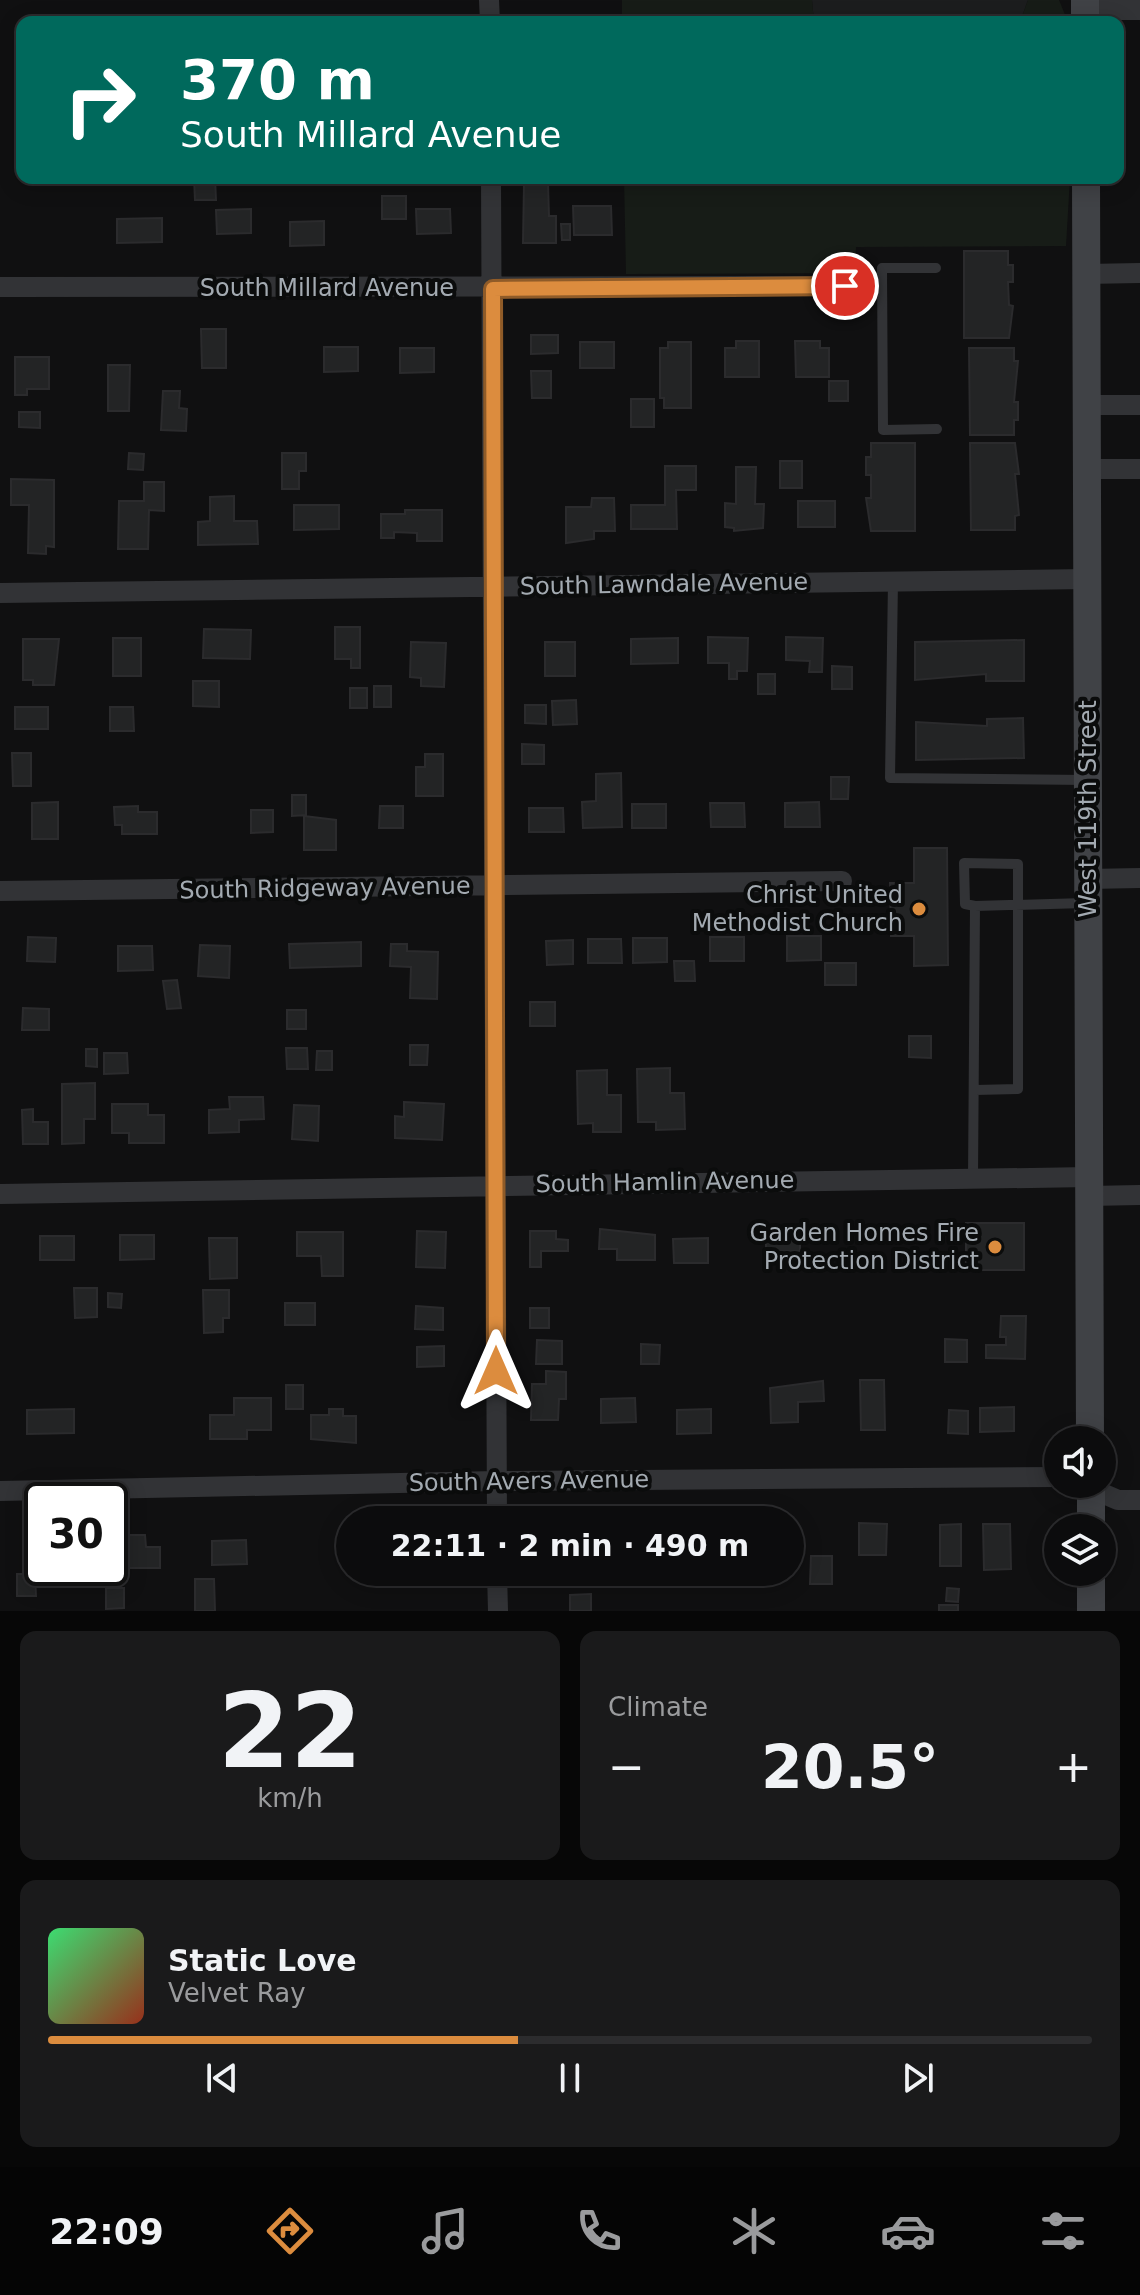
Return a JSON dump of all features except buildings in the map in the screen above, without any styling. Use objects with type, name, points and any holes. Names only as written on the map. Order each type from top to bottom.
[{"type":"street","points":[[1085,11],[1140,10]]},
{"type":"street","points":[[491,184],[497,1506]]},
{"type":"street","name":"West 119th Street","points":[[1086,184],[1090,1426]]},
{"type":"street","points":[[1086,274],[1140,273]]},
{"type":"street","name":"South Millard Avenue","points":[[0,287],[493,289],[845,286]]},
{"type":"street","points":[[1087,405],[1140,405]]},
{"type":"street","points":[[1087,469],[1140,469]]},
{"type":"street","name":"South Lawndale Avenue","points":[[0,593],[1087,579]]},
{"type":"street","points":[[1088,891],[1140,878]]},
{"type":"street","name":"South Ridgeway Avenue","points":[[0,891],[842,881]]},
{"type":"street","name":"South Hamlin Avenue","points":[[0,1194],[973,1178],[1089,1186],[1140,1195]]},
{"type":"street","name":"South Avers Avenue","points":[[0,1491],[497,1481],[1044,1477]]},
{"type":"street","points":[[1114,1498],[1140,1500]]},
{"type":"street","points":[[497,1586],[498,1611]]},
{"type":"street","points":[[1091,1586],[1091,1611]]},
{"type":"lane","points":[[936,268],[882,268],[883,430],[937,429]]},
{"type":"lane","points":[[893,581],[890,778],[1088,780]]},
{"type":"lane","points":[[975,1090],[1018,1089],[1017,905],[1018,864],[964,863],[965,904],[1017,905],[1088,891]]},
{"type":"lane","points":[[973,1178],[975,906]]},
{"type":"shaded area","points":[[622,0],[812,0],[813,16],[622,16]]},
{"type":"shaded area","points":[[812,0],[1028,0],[1022,16],[813,16]]},
{"type":"shaded area","points":[[1028,0],[1059,0],[1066,16],[1022,16]]},
{"type":"shaded area","points":[[624,184],[1070,184],[1066,246],[856,247],[855,273],[626,274]]},
{"type":"place","name":"Christ United Methodist Church","points":[[919,909]]},
{"type":"place","name":"Garden Homes Fire Protection District","points":[[995,1247]]},
{"type":"route","points":[[496,1371],[493,289],[845,286]]}]
